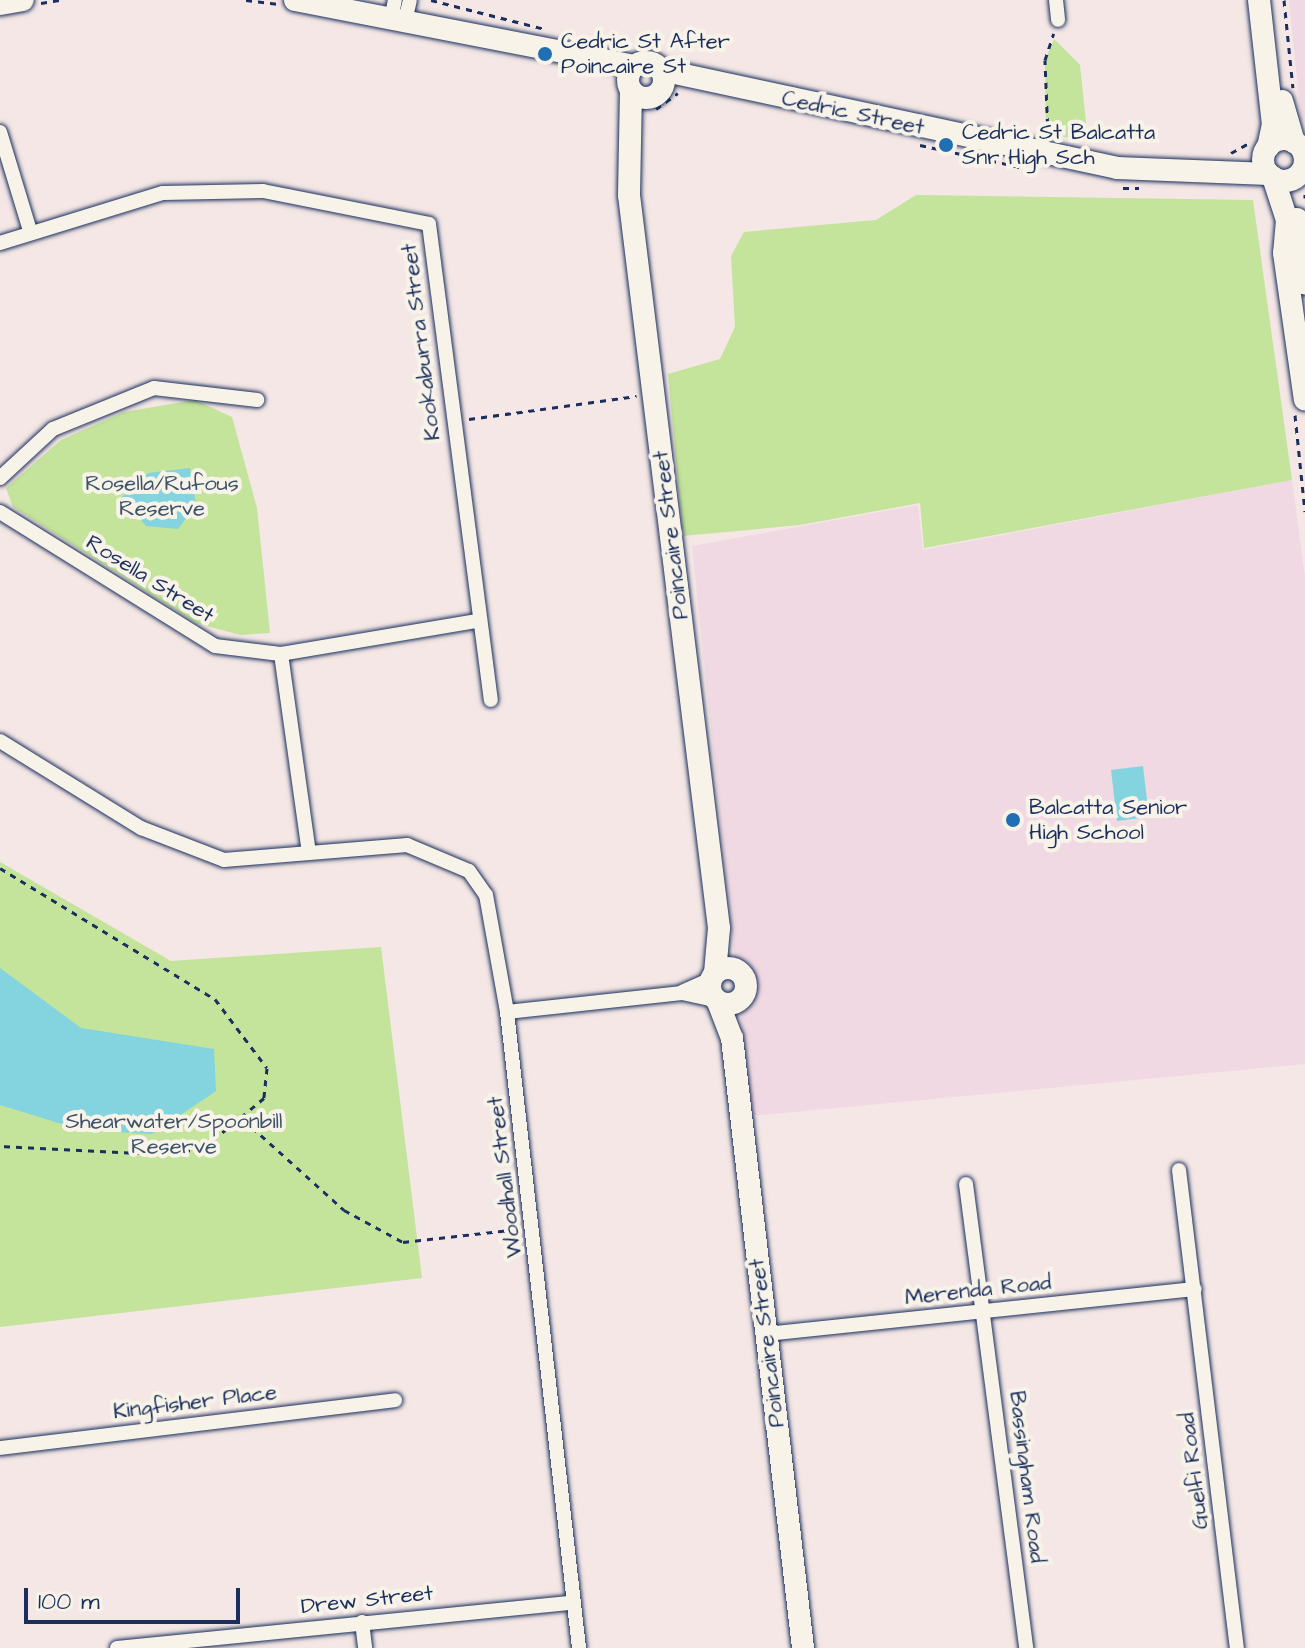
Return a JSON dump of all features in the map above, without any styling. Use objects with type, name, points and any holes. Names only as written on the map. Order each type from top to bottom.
[{"type":"main road","points":[[0,4],[23,0]]},
{"type":"main road","name":"Cedric Street","points":[[295,0],[401,8],[571,52],[644,89],[741,89]]},
{"type":"main road","points":[[1259,0],[1273,124],[1305,284]]},
{"type":"main road","points":[[1270,0],[1299,145],[1284,170],[1287,220],[1284,253],[1299,401]]},
{"type":"main road","name":"Cedric Street","points":[[644,89],[661,70],[1117,168],[1284,170],[1299,145]]},
{"type":"main road","name":"Poincaire Street","points":[[644,89],[629,195],[719,928],[720,991],[732,1038],[803,1648]]},
{"type":"main road","name":"Poincaire Street","points":[[719,928],[741,973],[720,991]]},
{"type":"street","points":[[1056,0],[1058,20]]},
{"type":"street","points":[[0,132],[30,231]]},
{"type":"street","name":"Kookaburra Street","points":[[0,243],[30,231],[163,193],[249,191],[429,224],[476,621],[491,700]]},
{"type":"street","points":[[0,478],[53,429],[154,388],[257,400]]},
{"type":"street","name":"Rosella Street","points":[[0,512],[215,646],[281,654],[476,621]]},
{"type":"street","points":[[281,654],[309,852]]},
{"type":"street","name":"Woodhall Street","points":[[0,741],[141,828],[224,860],[407,845],[469,871],[486,895],[507,1012],[579,1648]]},
{"type":"street","points":[[507,1012],[720,991]]},
{"type":"street","name":"Guelfi Road","points":[[1179,1170],[1237,1648]]},
{"type":"street","name":"Bassingham Road","points":[[966,1184],[1026,1648]]},
{"type":"street","name":"Merenda Road","points":[[766,1334],[1195,1289]]},
{"type":"street","name":"Kingfisher Place","points":[[0,1448],[395,1400]]},
{"type":"street","name":"Drew Street","points":[[117,1648],[574,1602]]},
{"type":"street","points":[[362,1622],[365,1648]]},
{"type":"path","points":[[1284,0],[1293,90]]},
{"type":"path","points":[[1048,139],[1045,60],[1058,20]]},
{"type":"path","points":[[644,89],[685,93]]},
{"type":"path","points":[[909,141],[1038,171]]},
{"type":"path","points":[[1227,154],[1284,170]]},
{"type":"path","points":[[1113,186],[1144,188]]},
{"type":"path","points":[[453,421],[655,394]]},
{"type":"path","points":[[1299,401],[1305,511]]},
{"type":"path","points":[[0,868],[215,999],[267,1068],[264,1098],[243,1119],[178,1155],[0,1146]]},
{"type":"path","points":[[243,1119],[344,1210],[403,1242],[533,1227]]},
{"type":"shaded area","points":[[1289,0],[1305,0],[1305,122],[1301,119]]},
{"type":"shaded area","name":"Balcatta Senior High School","points":[[1292,480],[1305,577],[1305,1064],[751,1116],[692,546],[918,505],[923,550]]},
{"type":"green space","points":[[1054,39],[1080,65],[1088,142],[1046,133],[1045,60]]},
{"type":"green space","points":[[916,195],[1253,200],[1292,480],[924,548],[920,503],[800,525],[683,536],[668,374],[720,359],[735,327],[731,256],[744,232],[876,220]]},
{"type":"green space","name":"Rosella/Rufous Reserve","points":[[195,400],[232,417],[257,508],[270,633],[240,635],[196,623],[13,507],[6,488],[61,440],[124,412]]},
{"type":"green space","name":"Shearwater/Spoonbill Reserve","points":[[0,862],[171,961],[381,947],[422,1278],[0,1327]]},
{"type":"water","points":[[190,468],[196,505],[178,529],[146,526],[122,497],[148,473]]},
{"type":"water","points":[[1143,766],[1149,817],[1117,821],[1111,770]]},
{"type":"water","points":[[0,968],[81,1028],[214,1049],[216,1091],[152,1134],[81,1130],[0,1105]]},
{"type":"place","name":"Cedric St After Poincaire St","points":[[545,54]]},
{"type":"place","name":"Cedric St Balcatta Snr High Sch","points":[[946,145]]},
{"type":"place","name":"Balcatta Senior High School","points":[[1013,820]]}]
